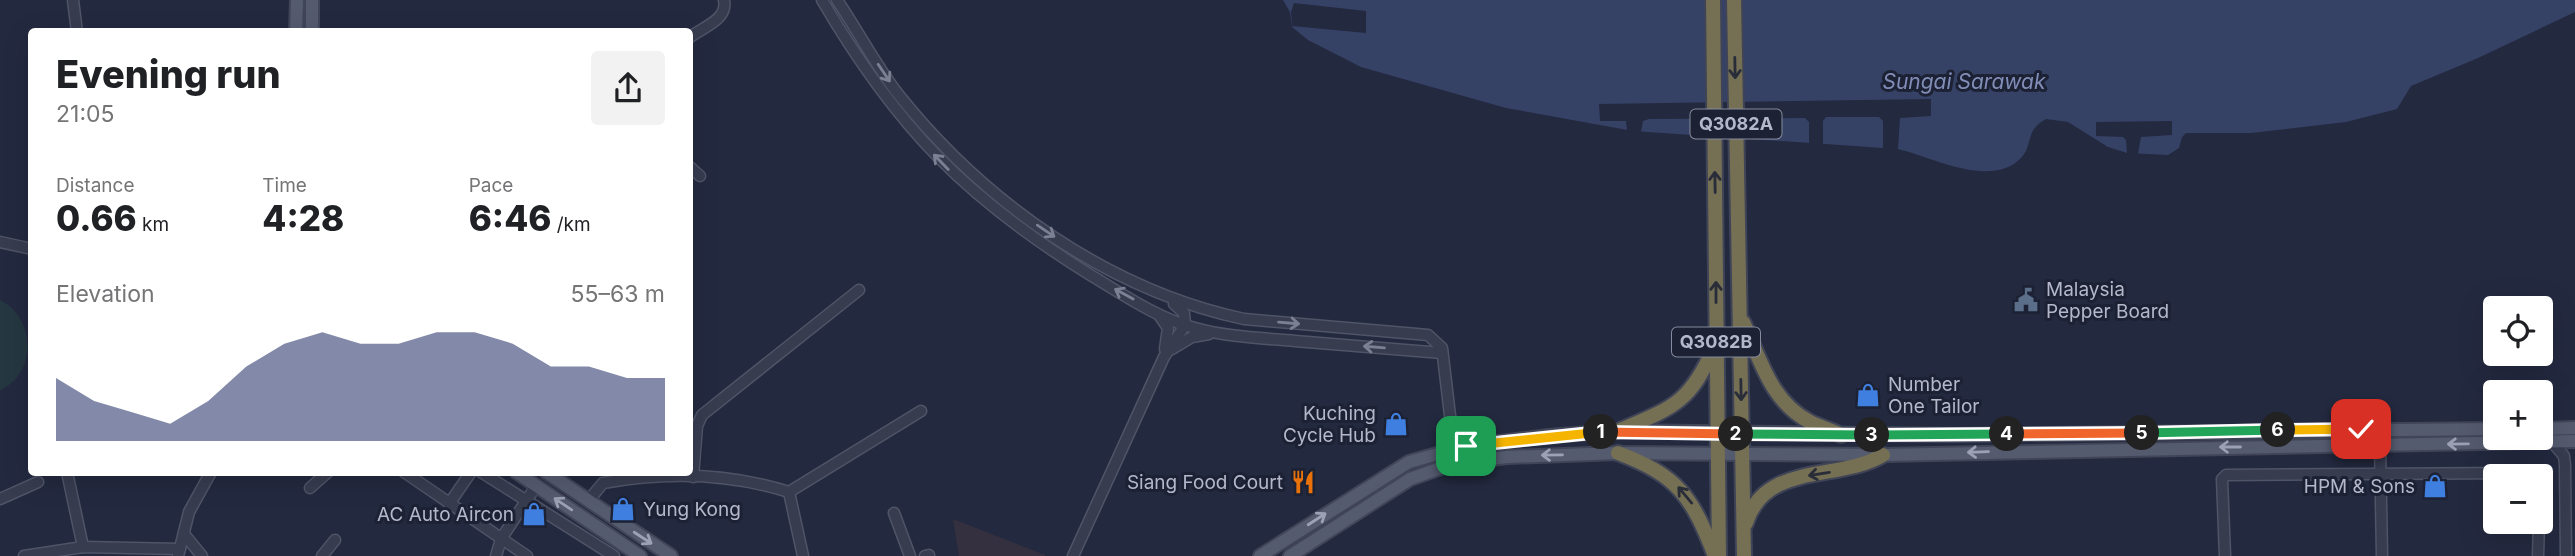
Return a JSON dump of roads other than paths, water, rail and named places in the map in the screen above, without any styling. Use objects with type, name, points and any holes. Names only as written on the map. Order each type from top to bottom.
[{"type":"highway","name":"Q3082B","points":[[1713,0],[1718,434]]},
{"type":"highway","name":"Q3082A","points":[[1734,0],[1742,435]]},
{"type":"highway","points":[[1740,314],[1767,378],[1783,401],[1810,422],[1841,435]]},
{"type":"highway","points":[[1618,431],[1669,408],[1687,395],[1700,380],[1716,343]]},
{"type":"highway","points":[[1717,556],[1718,434]]},
{"type":"highway","points":[[1742,435],[1744,556]]},
{"type":"highway","points":[[1618,453],[1648,466],[1680,489],[1697,512],[1717,556]]},
{"type":"highway","points":[[1743,537],[1752,507],[1774,485],[1793,477],[1858,468],[1883,455]]},
{"type":"main road","points":[[296,28],[297,0]]},
{"type":"main road","points":[[312,0],[312,28]]},
{"type":"main road","points":[[2553,429],[2575,428]]},
{"type":"main road","points":[[1260,556],[1399,468],[1454,449],[1549,436],[1618,431],[1841,435],[2483,429]]},
{"type":"main road","points":[[2553,443],[2575,441]]},
{"type":"main road","points":[[1290,556],[1385,492],[1428,471],[1465,461],[1507,457],[1618,453],[1883,455],[2483,443]]},
{"type":"main road","points":[[522,476],[640,556]]},
{"type":"main road","points":[[564,478],[588,501],[670,556]]},
{"type":"street","points":[[73,0],[76,28]]},
{"type":"street","points":[[693,35],[722,17],[726,7],[724,0]]},
{"type":"street","points":[[822,0],[891,105],[953,175],[985,203],[1045,246],[1158,313],[1185,325],[1217,333],[1443,353]]},
{"type":"street","points":[[837,0],[897,92],[964,167],[1061,241],[1167,298],[1221,314],[1244,320],[1428,335],[1436,339],[1443,353],[1454,449]]},
{"type":"street","points":[[693,170],[700,176]]},
{"type":"street","points":[[0,242],[28,248]]},
{"type":"street","points":[[693,477],[697,426],[702,415],[859,290]]},
{"type":"street","points":[[1073,556],[1164,357],[1185,325],[1184,313],[1167,298]]},
{"type":"street","points":[[1158,313],[1168,328],[1164,357]]},
{"type":"street","points":[[1164,357],[1192,337],[1217,333]]},
{"type":"street","points":[[686,476],[766,485],[789,492],[921,411]]},
{"type":"street","points":[[2553,443],[2564,456],[2566,556]]},
{"type":"street","points":[[2381,444],[2382,556]]},
{"type":"street","points":[[2225,556],[2222,479],[2226,475],[2483,473]]},
{"type":"street","points":[[68,476],[83,547]]},
{"type":"street","points":[[24,556],[83,547],[179,552],[189,512],[209,476]]},
{"type":"street","points":[[310,488],[324,476]]},
{"type":"street","points":[[410,476],[527,556]]},
{"type":"street","points":[[449,504],[468,476]]},
{"type":"street","points":[[488,476],[614,556]]},
{"type":"street","points":[[588,501],[603,483],[656,476]]},
{"type":"street","points":[[0,499],[38,482]]},
{"type":"street","points":[[496,556],[501,539],[536,486]]},
{"type":"street","points":[[789,492],[803,556]]},
{"type":"street","points":[[894,513],[910,556]]},
{"type":"street","points":[[184,534],[202,556]]},
{"type":"street","points":[[2538,556],[2539,534]]},
{"type":"street","points":[[322,556],[335,540]]},
{"type":"water","name":"Sungai Sarawak","points":[[1283,0],[2575,0],[2575,12],[2411,86],[2397,109],[2346,122],[2251,133],[2186,133],[2179,148],[2168,155],[2127,153],[2108,147],[2068,122],[2046,119],[2035,128],[2021,158],[2008,167],[1994,171],[1978,171],[1944,164],[1898,149],[1633,131],[1506,108],[1361,67],[1308,40],[1292,27],[1290,12]]},
{"type":"place","name":"Malaysia Pepper Board","points":[[2026,300]]},
{"type":"place","name":"Number One Tailor","points":[[1868,395]]},
{"type":"place","name":"Kuching Cycle Hub","points":[[1396,424]]},
{"type":"place","name":"Siang Food Court","points":[[1303,482]]},
{"type":"place","name":"HPM & Sons","points":[[2435,486]]},
{"type":"place","name":"Yung Kong","points":[[623,509]]},
{"type":"place","name":"AC Auto Aircon","points":[[534,514]]}]
